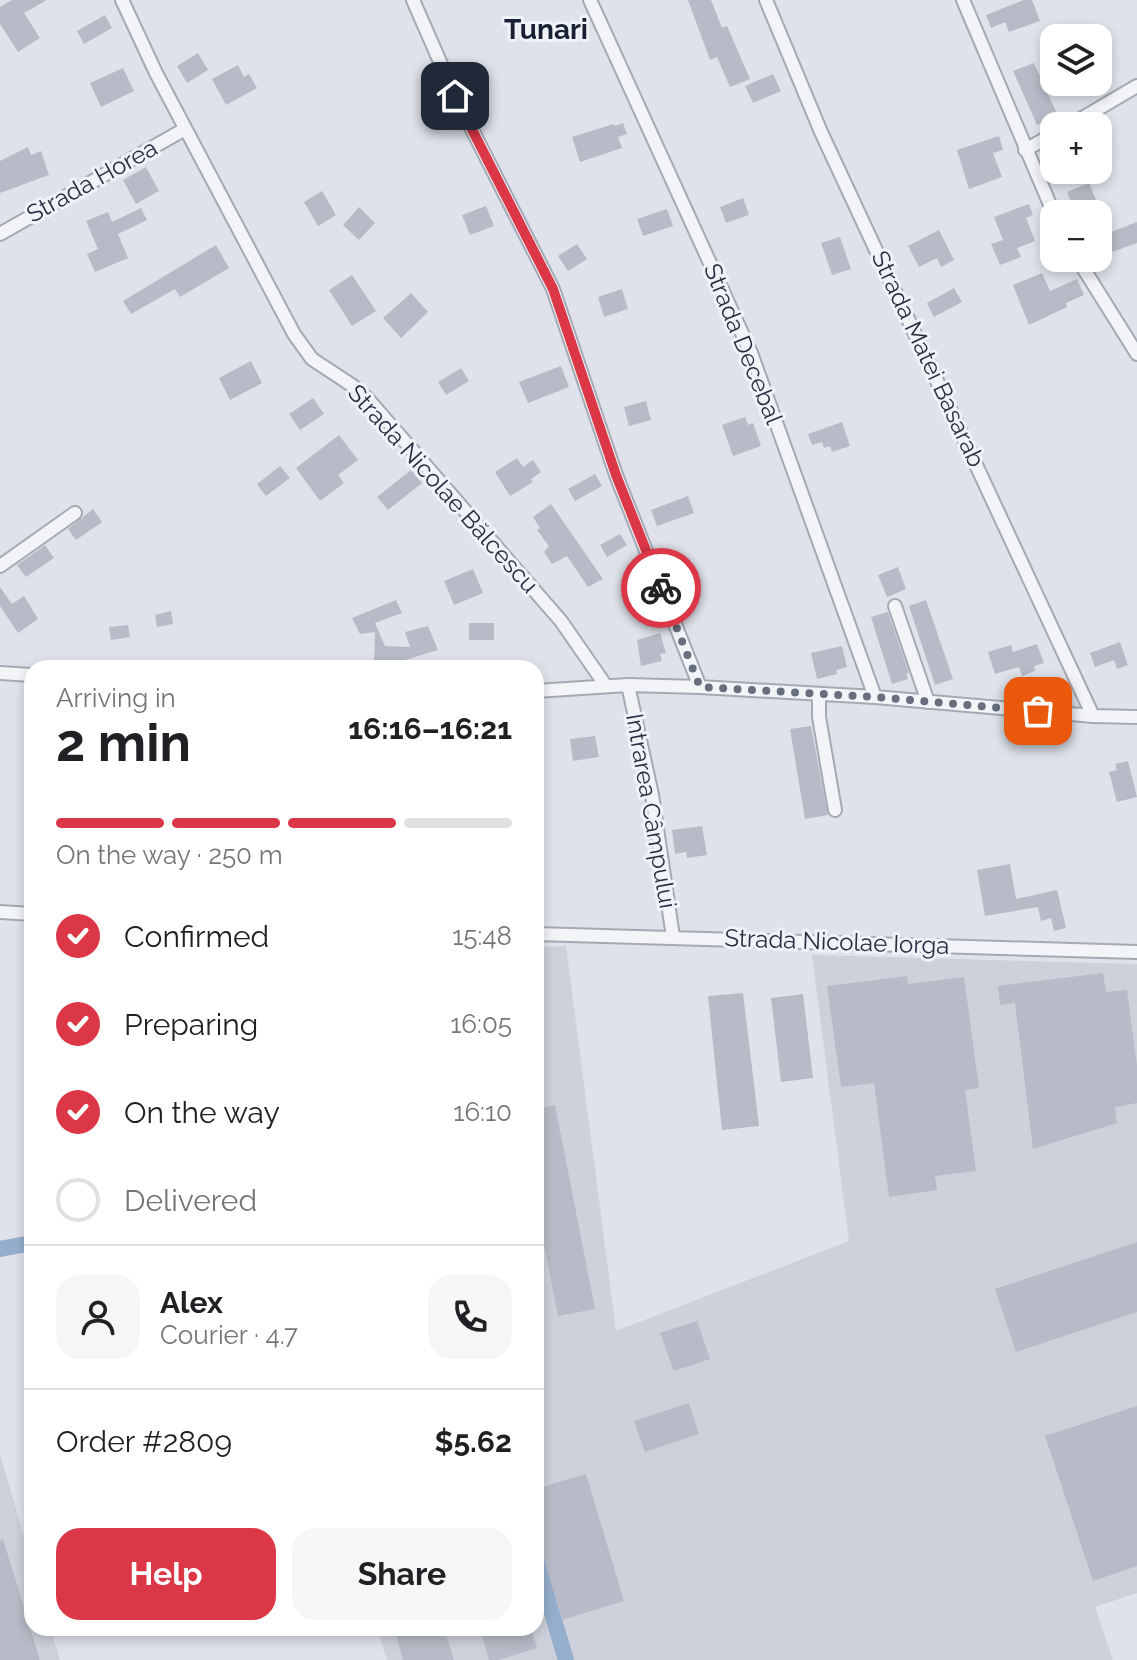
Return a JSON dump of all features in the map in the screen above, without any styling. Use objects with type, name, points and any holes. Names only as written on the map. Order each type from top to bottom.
[{"type":"street","name":"Strada Nicolae Bălcescu","points":[[122,0],[156,73],[294,334],[312,359],[367,398],[561,621],[606,686]]},
{"type":"street","points":[[413,0],[455,96],[553,289],[616,475],[700,687]]},
{"type":"street","name":"Strada Decebal","points":[[590,0],[751,353],[875,697]]},
{"type":"street","name":"Strada Matei Basarab","points":[[766,0],[821,132],[1093,716]]},
{"type":"street","points":[[963,0],[1048,200]]},
{"type":"street","points":[[1093,112],[1137,86]]},
{"type":"street","name":"Strada Horea","points":[[0,234],[185,129]]},
{"type":"street","points":[[1025,150],[1040,142]]},
{"type":"street","points":[[1086,272],[1137,354]]},
{"type":"street","points":[[0,566],[75,513]]},
{"type":"street","points":[[895,606],[928,702]]},
{"type":"street","points":[[0,673],[24,674]]},
{"type":"street","points":[[544,690],[628,685],[700,687],[1137,717]]},
{"type":"street","name":"Intrarea Câmpului","points":[[628,685],[652,795],[673,937]]},
{"type":"street","points":[[819,694],[819,717],[835,810]]},
{"type":"street","points":[[0,912],[24,914]]},
{"type":"street","name":"Strada Nicolae Iorga","points":[[544,934],[1137,952]]},
{"type":"shaded area","points":[[566,946],[616,1331],[849,1241],[812,955],[1137,964],[1137,1593],[1095,1607],[1113,1660],[387,1660],[380,1636],[544,1636],[544,947]]},
{"type":"shaded area","points":[[0,1454],[24,1536],[24,1636],[52,1636],[60,1660],[0,1660]]},
{"type":"building","points":[[12,0],[47,0],[24,13],[40,38],[18,52],[0,24],[0,7]]},
{"type":"building","points":[[688,0],[711,0],[722,28],[727,26],[750,79],[730,87],[717,57],[710,60]]},
{"type":"building","points":[[1024,0],[1032,0],[1040,21],[1009,32],[1005,22],[991,28],[986,15]]},
{"type":"building","points":[[105,15],[112,28],[84,44],[77,31]]},
{"type":"building","points":[[198,53],[208,70],[187,83],[177,66]]},
{"type":"building","points":[[1034,63],[1040,76],[1040,96],[1049,96],[1056,112],[1040,112],[1040,124],[1037,125],[1013,71]]},
{"type":"building","points":[[238,65],[244,77],[249,74],[257,88],[226,105],[212,79]]},
{"type":"building","points":[[123,68],[134,91],[101,107],[90,83]]},
{"type":"building","points":[[773,74],[781,91],[753,103],[745,86]]},
{"type":"building","points":[[623,123],[627,134],[618,137],[622,148],[580,162],[572,137]]},
{"type":"building","points":[[999,136],[1003,150],[993,153],[1002,177],[969,189],[957,150]]},
{"type":"building","points":[[28,147],[31,155],[41,151],[49,175],[0,193],[0,161]]},
{"type":"building","points":[[146,167],[159,191],[136,204],[123,180]]},
{"type":"building","points":[[1089,184],[1096,200],[1070,200],[1067,192]]},
{"type":"building","points":[[322,191],[336,215],[318,226],[304,202]]},
{"type":"building","points":[[743,198],[749,215],[726,223],[720,207]]},
{"type":"building","points":[[1029,204],[1033,215],[1026,218],[1035,241],[1017,248],[1021,257],[1000,265],[991,244],[1003,240],[994,217]]},
{"type":"building","points":[[486,206],[494,226],[470,235],[462,215]]},
{"type":"building","points":[[359,207],[375,223],[359,240],[343,225]]},
{"type":"building","points":[[141,208],[147,220],[118,234],[128,258],[95,272],[87,254],[98,249],[86,221],[108,212],[112,222]]},
{"type":"building","points":[[667,209],[673,226],[643,236],[637,219]]},
{"type":"building","points":[[1137,222],[1137,243],[1112,252],[1112,232]]},
{"type":"building","points":[[939,230],[954,260],[941,267],[937,258],[919,267],[908,246]]},
{"type":"building","points":[[840,237],[851,269],[832,275],[821,243]]},
{"type":"building","points":[[577,244],[587,259],[568,271],[558,256]]},
{"type":"building","points":[[216,245],[229,268],[180,297],[175,289],[131,314],[123,301]]},
{"type":"building","points":[[1042,273],[1050,291],[1077,279],[1084,295],[1029,325],[1013,285]]},
{"type":"building","points":[[352,275],[376,311],[352,326],[329,290]]},
{"type":"building","points":[[954,288],[962,302],[934,317],[927,303]]},
{"type":"building","points":[[622,289],[628,309],[604,317],[598,297]]},
{"type":"building","points":[[411,293],[428,312],[401,338],[383,318]]},
{"type":"building","points":[[251,361],[262,383],[230,400],[219,378]]},
{"type":"building","points":[[561,366],[569,387],[528,403],[519,382]]},
{"type":"building","points":[[461,368],[469,381],[446,395],[438,382]]},
{"type":"building","points":[[313,398],[324,414],[300,430],[289,414]]},
{"type":"building","points":[[646,401],[651,420],[629,426],[624,407]]},
{"type":"building","points":[[745,417],[748,425],[753,423],[761,446],[733,456],[722,425]]},
{"type":"building","points":[[842,422],[850,446],[832,452],[830,446],[824,448],[822,442],[812,445],[808,434]]},
{"type":"building","points":[[339,435],[358,460],[338,475],[344,483],[320,501],[296,468]]},
{"type":"building","points":[[517,458],[523,467],[533,460],[541,472],[531,479],[533,482],[510,496],[495,472]]},
{"type":"building","points":[[280,466],[290,478],[266,496],[257,484]]},
{"type":"building","points":[[411,470],[422,483],[388,510],[377,497]]},
{"type":"building","points":[[595,474],[602,486],[575,501],[568,489]]},
{"type":"building","points":[[688,496],[694,513],[657,526],[651,510]]},
{"type":"building","points":[[551,504],[603,579],[588,587],[567,556],[552,564],[544,552],[549,546],[537,530],[540,528],[533,517]]},
{"type":"building","points":[[93,509],[102,522],[76,540],[68,529]]},
{"type":"building","points":[[620,534],[627,545],[607,557],[600,545]]},
{"type":"building","points":[[45,545],[54,558],[26,577],[17,565]]},
{"type":"building","points":[[898,567],[906,589],[887,597],[878,575]]},
{"type":"building","points":[[473,569],[483,593],[454,605],[444,581]]},
{"type":"building","points":[[0,587],[12,604],[24,596],[38,619],[18,633],[0,606]]},
{"type":"building","points":[[396,600],[402,613],[375,623],[385,646],[410,647],[405,632],[428,626],[438,650],[405,660],[374,660],[375,632],[360,634],[352,618]]},
{"type":"building","points":[[926,600],[953,679],[935,685],[909,606]]},
{"type":"building","points":[[171,611],[173,624],[157,627],[155,615]]},
{"type":"building","points":[[888,612],[909,673],[906,674],[908,679],[892,684],[871,617]]},
{"type":"building","points":[[469,623],[494,623],[494,640],[469,640]]},
{"type":"building","points":[[128,625],[130,637],[111,640],[109,627]]},
{"type":"building","points":[[660,633],[666,653],[660,654],[662,661],[641,666],[637,640]]},
{"type":"building","points":[[1120,642],[1128,665],[1117,669],[1114,660],[1095,667],[1090,653]]},
{"type":"building","points":[[1037,644],[1044,663],[1034,666],[1035,671],[1022,676],[1019,667],[995,674],[988,652],[1011,645],[1013,652]]},
{"type":"building","points":[[842,646],[847,667],[836,670],[837,674],[817,679],[811,653]]},
{"type":"building","points":[[811,726],[828,815],[805,819],[790,729]]},
{"type":"building","points":[[595,736],[599,757],[573,761],[570,739]]},
{"type":"building","points":[[1128,761],[1137,797],[1117,802],[1109,772],[1117,770],[1115,764]]},
{"type":"building","points":[[702,826],[707,855],[687,858],[686,852],[675,854],[672,830]]},
{"type":"building","points":[[1010,864],[1016,899],[1057,890],[1066,928],[1054,931],[1051,918],[1041,921],[1038,907],[985,916],[977,870]]},
{"type":"building","points":[[1103,973],[1106,992],[1127,990],[1137,1065],[1137,1103],[1115,1107],[1117,1123],[1033,1149],[1015,1003],[1000,1005],[998,986]]},
{"type":"building","points":[[907,976],[908,984],[964,977],[979,1088],[965,1090],[976,1171],[935,1176],[937,1190],[889,1197],[874,1083],[841,1087],[827,986]]},
{"type":"building","points":[[743,993],[759,1126],[722,1130],[708,996]]},
{"type":"building","points":[[803,994],[813,1078],[781,1082],[771,998]]},
{"type":"building","points":[[555,1105],[595,1309],[558,1316],[544,1244],[544,1107]]},
{"type":"building","points":[[1137,1242],[1137,1312],[1016,1352],[995,1289]]},
{"type":"building","points":[[697,1321],[710,1359],[674,1371],[660,1333]]},
{"type":"building","points":[[689,1403],[699,1434],[645,1452],[634,1421]]},
{"type":"building","points":[[1137,1406],[1137,1566],[1093,1581],[1045,1436]]},
{"type":"building","points":[[586,1474],[624,1601],[562,1620],[544,1558],[544,1487]]},
{"type":"building","points":[[3,1539],[24,1608],[24,1636],[33,1636],[40,1660],[0,1660],[0,1540]]},
{"type":"building","points":[[396,1636],[446,1636],[454,1660],[403,1660]]},
{"type":"building","points":[[482,1636],[533,1636],[537,1648],[489,1660]]},
{"type":"waterway","points":[[0,1249],[24,1244]]},
{"type":"waterway","points":[[544,1587],[566,1660]]},
{"type":"way so far","points":[[661,588],[700,687],[875,697],[1038,711]]},
{"type":"district","name":"Tunari","points":[[546,29]]},
{"type":"route","points":[[455,96],[553,289],[616,475],[661,588]]}]
